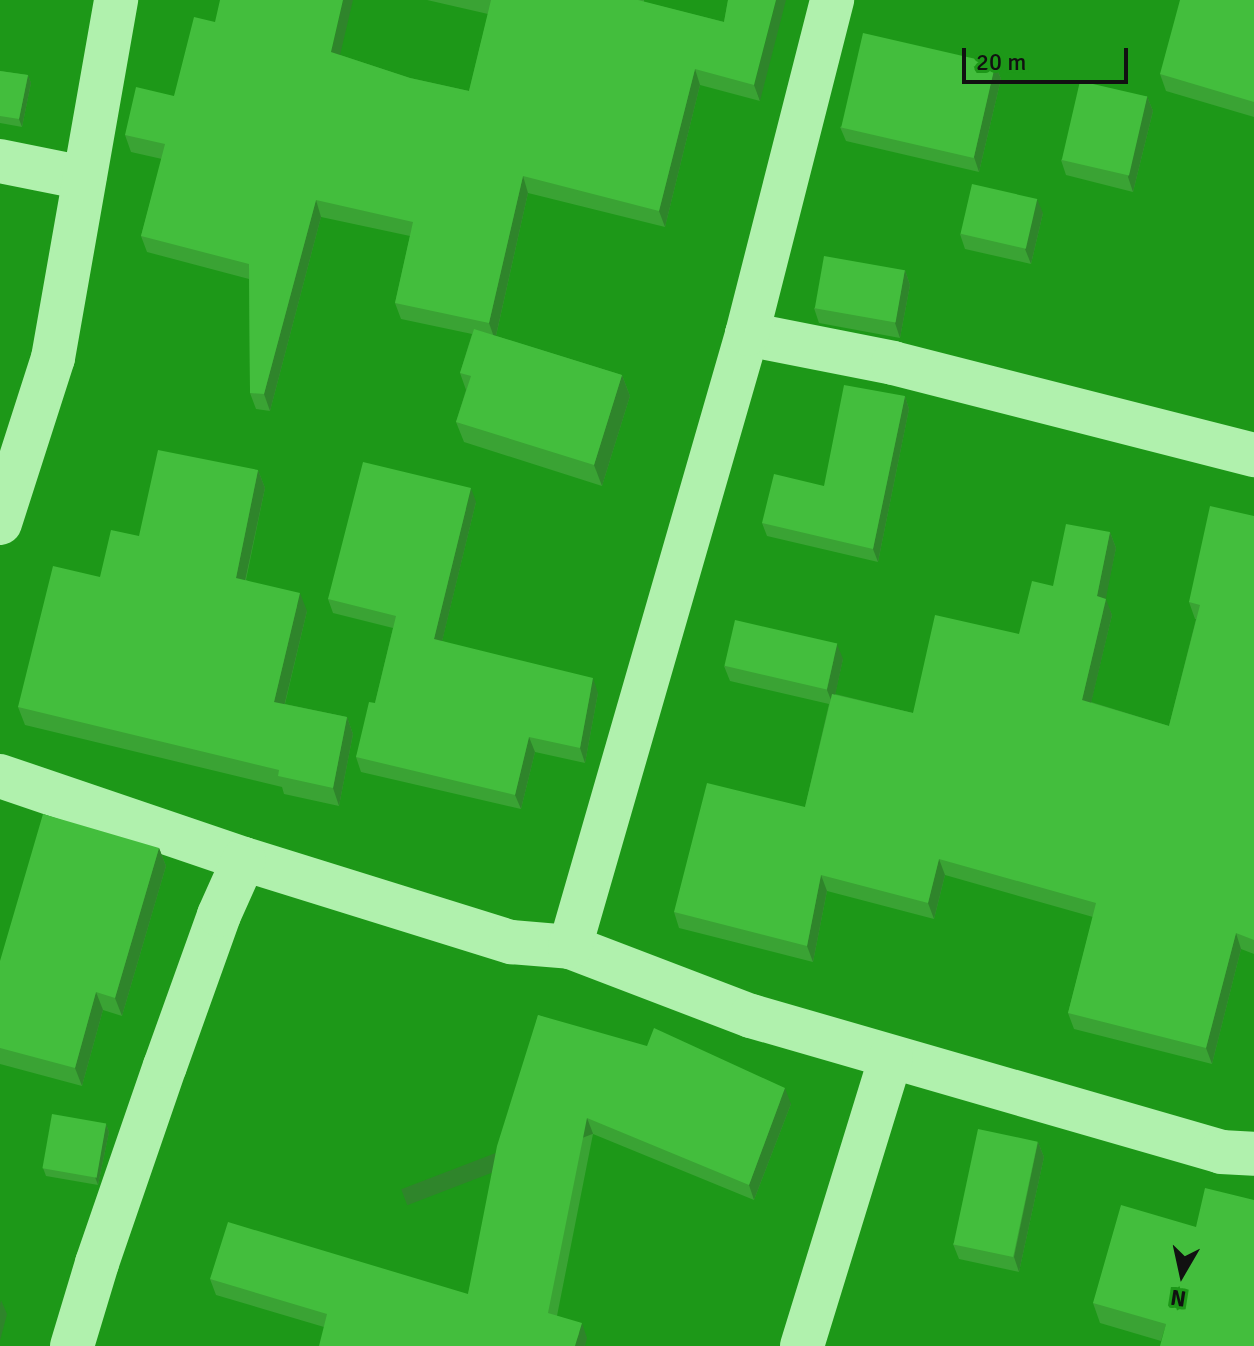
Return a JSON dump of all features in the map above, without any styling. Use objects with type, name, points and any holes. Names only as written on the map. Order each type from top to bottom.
[{"type":"street","points":[[0,523],[53,358],[116,0]]},
{"type":"street","points":[[570,947],[747,334],[832,0]]},
{"type":"street","points":[[0,161],[84,178]]},
{"type":"street","points":[[747,334],[893,363],[1254,455]]},
{"type":"street","points":[[0,776],[244,859],[511,942],[570,947],[751,1016],[1221,1152],[1254,1154]]},
{"type":"street","points":[[72,1346],[97,1263],[165,1066],[219,915],[244,859]]},
{"type":"street","points":[[802,1346],[891,1057]]},
{"type":"building","points":[[220,0],[343,0],[331,52],[410,78],[469,91],[491,0],[638,0],[724,22],[728,0],[776,0],[754,85],[695,69],[659,211],[523,176],[489,323],[395,303],[413,222],[316,200],[264,394],[250,393],[249,264],[141,236],[165,144],[125,135],[136,87],[174,96],[194,17],[215,22]]},
{"type":"building","points":[[1180,0],[1254,0],[1254,102],[1160,74]]},
{"type":"building","points":[[863,33],[996,64],[974,158],[841,128]]},
{"type":"building","points":[[0,71],[28,75],[19,119],[0,116]]},
{"type":"building","points":[[1080,81],[1147,97],[1129,175],[1062,160]]},
{"type":"building","points":[[972,184],[1037,199],[1026,249],[961,234]]},
{"type":"building","points":[[824,256],[905,270],[896,322],[815,308]]},
{"type":"building","points":[[474,329],[622,375],[594,465],[456,422],[471,376],[460,373]]},
{"type":"building","points":[[844,385],[905,396],[873,549],[762,523],[774,474],[824,486]]},
{"type":"building","points":[[158,450],[258,470],[236,578],[300,593],[274,702],[347,717],[333,788],[278,776],[279,770],[18,707],[53,566],[100,577],[111,530],[139,536]]},
{"type":"building","points":[[363,462],[471,488],[434,639],[593,678],[580,748],[529,737],[515,795],[356,757],[369,702],[375,703],[396,616],[328,599]]},
{"type":"building","points":[[1210,506],[1254,516],[1254,940],[1236,933],[1206,1048],[1068,1013],[1096,903],[939,859],[928,903],[821,875],[807,946],[674,912],[707,783],[805,807],[832,694],[913,713],[935,615],[1019,634],[1032,581],[1053,586],[1066,524],[1110,532],[1097,596],[1106,599],[1082,700],[1169,726],[1200,605],[1189,602]]},
{"type":"building","points":[[735,620],[837,644],[827,689],[724,666]]},
{"type":"building","points":[[43,814],[159,848],[115,998],[96,992],[75,1068],[0,1048],[0,961]]},
{"type":"building","points":[[538,1015],[647,1046],[654,1028],[785,1088],[749,1185],[587,1118],[548,1313],[582,1323],[575,1346],[319,1346],[327,1314],[210,1279],[228,1222],[468,1294],[497,1146]]},
{"type":"building","points":[[52,1114],[106,1124],[97,1178],[42,1168]]},
{"type":"building","points":[[978,1129],[1038,1142],[1013,1257],[953,1244]]},
{"type":"building","points":[[1205,1188],[1254,1200],[1254,1346],[1160,1346],[1166,1324],[1093,1303],[1121,1205],[1196,1227]]}]
